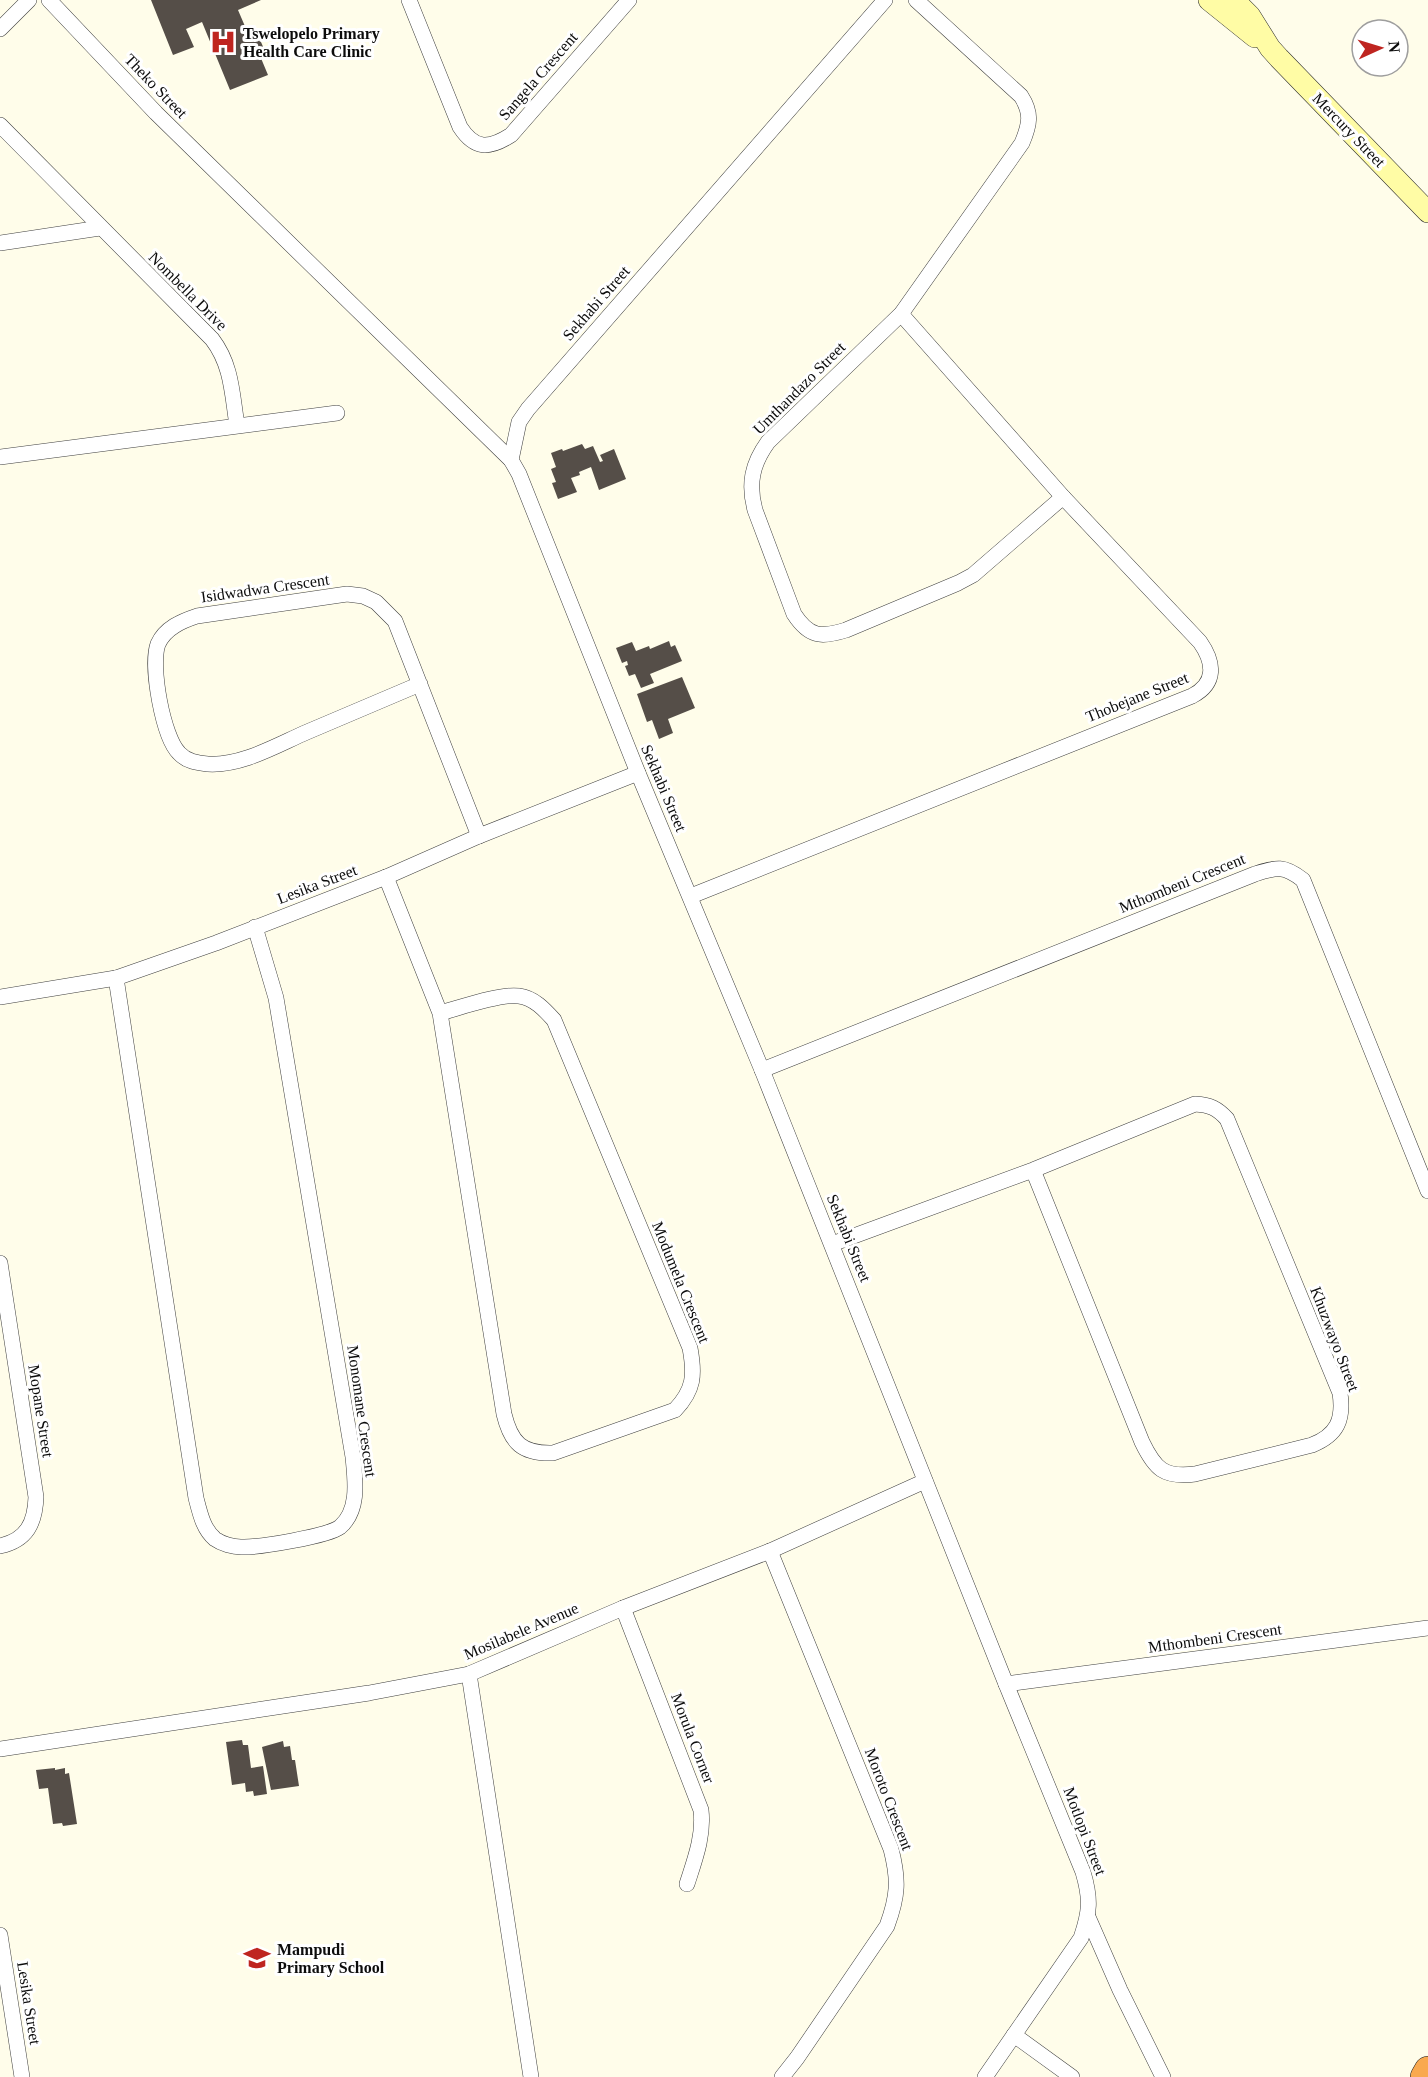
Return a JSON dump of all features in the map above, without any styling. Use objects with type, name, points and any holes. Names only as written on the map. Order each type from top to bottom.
[{"type":"highway","points":[[1424,2077],[1428,2070]]},
{"type":"main road","points":[[1209,0],[1270,48]]},
{"type":"main road","points":[[1234,0],[1250,16],[1270,48]]},
{"type":"main road","name":"Mercury Street","points":[[1270,48],[1428,212]]},
{"type":"street","points":[[0,29],[29,0]]},
{"type":"street","name":"Theko Street","points":[[50,0],[156,113],[511,460]]},
{"type":"street","name":"Sangela Crescent","points":[[409,0],[460,127],[475,143],[484,145],[497,144],[511,135],[628,0]]},
{"type":"street","name":"Sekhabi Street","points":[[885,0],[528,409],[519,422],[511,460],[519,474],[638,773],[762,1070],[1006,1684]]},
{"type":"street","name":"Umthandazo Street","points":[[916,0],[1028,105],[1030,117],[1022,142],[901,314],[768,442],[754,464],[750,494],[794,614],[809,632],[819,635],[832,634],[973,575],[1063,496]]},
{"type":"street","name":"Nombella Drive","points":[[0,125],[212,339],[223,353],[228,369],[237,425]]},
{"type":"street","points":[[0,243],[100,228]]},
{"type":"street","name":"Thobejane Street","points":[[691,896],[1203,690],[1210,679],[1209,654],[1200,642],[1063,496],[901,314]]},
{"type":"street","points":[[0,457],[337,413]]},
{"type":"street","name":"Isidwadwa Crescent","points":[[420,684],[248,758],[212,764],[191,762],[179,753],[170,739],[158,683],[156,660],[158,644],[168,630],[180,622],[197,616],[347,594],[363,596],[376,602],[395,621],[420,684],[479,836]]},
{"type":"street","name":"Lesika Street","points":[[0,997],[116,978],[386,877],[479,836],[638,773]]},
{"type":"street","name":"Mthombeni Crescent","points":[[762,1070],[1255,874],[1282,867],[1294,872],[1303,880],[1428,1191]]},
{"type":"street","name":"Modumela Crescent","points":[[386,877],[440,1013],[508,1431],[526,1450],[553,1453],[675,1410],[685,1399],[691,1385],[694,1369],[690,1348],[554,1020],[544,1008],[520,996],[507,996],[440,1013]]},
{"type":"street","name":"Monomane Crescent","points":[[116,978],[196,1498],[202,1520],[208,1532],[217,1540],[241,1547],[323,1534],[340,1527],[350,1514],[355,1497],[353,1457],[276,998],[255,927]]},
{"type":"street","name":"Khuzwayo Street","points":[[832,1244],[1033,1170],[1195,1104],[1207,1104],[1218,1109],[1227,1119],[1340,1393],[1341,1417],[1326,1439],[1279,1454],[1195,1474],[1182,1476],[1167,1474],[1156,1466],[1138,1431],[1033,1170]]},
{"type":"street","name":"Mopane Street","points":[[0,1263],[36,1497],[33,1523],[27,1533],[18,1540],[0,1546]]},
{"type":"street","name":"Mosilabele Avenue","points":[[0,1749],[369,1694],[469,1674],[623,1608],[771,1551],[925,1481]]},
{"type":"street","name":"Moroto Crescent","points":[[771,1551],[891,1849],[898,1885],[895,1905],[887,1926],[782,2077]]},
{"type":"street","name":"Morula Corner","points":[[623,1608],[701,1810],[703,1824],[701,1840],[687,1884]]},
{"type":"street","name":"Mthombeni Crescent","points":[[1006,1684],[1428,1628]]},
{"type":"street","points":[[469,1674],[531,2077]]},
{"type":"street","name":"Motlopi Street","points":[[986,2077],[1080,1938],[1088,1917],[1089,1895],[1083,1872],[1006,1684]]},
{"type":"street","points":[[1088,1917],[1120,1990],[1163,2077]]},
{"type":"street","name":"Lesika Street","points":[[0,1935],[22,2077]]},
{"type":"street","points":[[1014,2035],[1072,2077]]},
{"type":"building","name":"Tswelopelo Primary Health Care Clinic","points":[[151,0],[261,0],[238,10],[247,31],[255,28],[264,49],[258,51],[268,75],[230,90],[202,22],[186,29],[194,47],[173,55]]},
{"type":"building","points":[[582,444],[585,449],[593,446],[600,462],[603,461],[600,455],[614,449],[626,479],[599,490],[591,467],[571,478],[577,492],[558,499],[552,483],[556,482],[551,469],[556,467],[551,453]]},
{"type":"building","points":[[669,641],[671,647],[675,645],[682,661],[650,674],[654,683],[641,688],[635,674],[629,676],[625,666],[628,665],[627,661],[622,663],[616,648],[632,642],[636,651],[649,646],[650,649]]},
{"type":"building","points":[[682,677],[695,708],[668,719],[673,733],[659,739],[652,720],[647,722],[637,694]]},
{"type":"building","points":[[242,1740],[243,1745],[248,1745],[251,1768],[263,1766],[267,1794],[254,1796],[253,1791],[246,1792],[245,1783],[232,1785],[226,1742]]},
{"type":"building","points":[[283,1741],[284,1747],[290,1746],[292,1760],[295,1760],[299,1786],[271,1790],[262,1747]]},
{"type":"building","points":[[55,1768],[55,1770],[65,1768],[65,1774],[69,1773],[77,1824],[63,1826],[62,1823],[53,1824],[48,1788],[39,1789],[36,1770]]},
{"type":"place","name":"Tswelopelo Primary Health Care Clinic","points":[[223,42]]},
{"type":"place","name":"Mampudi Primary School","points":[[257,1958]]}]
